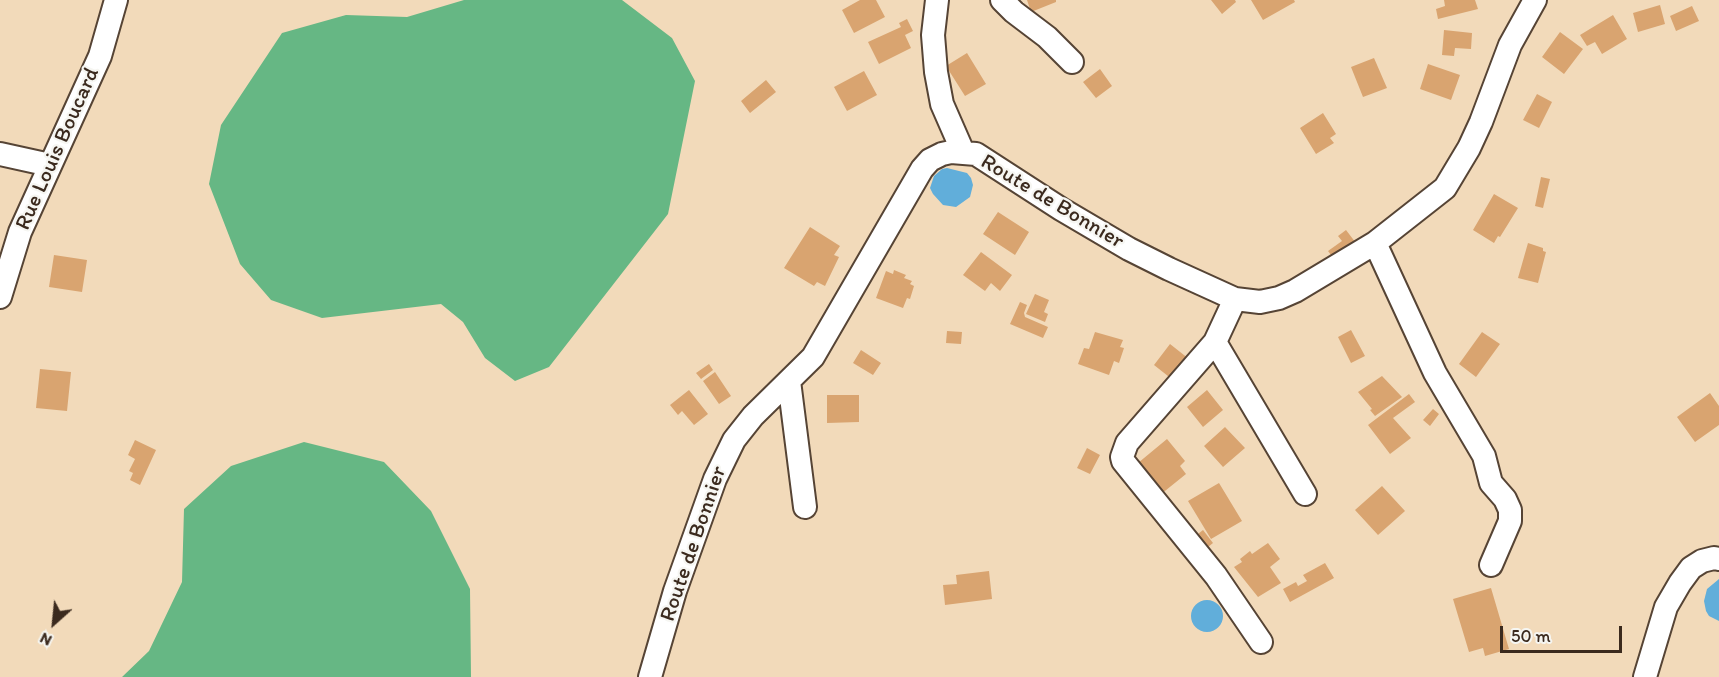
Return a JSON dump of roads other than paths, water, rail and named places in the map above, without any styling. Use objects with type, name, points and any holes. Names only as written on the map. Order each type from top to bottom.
[{"type":"street","name":"Rue Louis Boucard","points":[[0,297],[20,232],[100,56],[116,0]]},
{"type":"street","points":[[937,0],[933,35],[936,72],[942,105],[963,152]]},
{"type":"street","points":[[1002,0],[1047,37],[1072,62]]},
{"type":"street","name":"Route de Bonnier","points":[[650,677],[675,591],[724,457],[743,427],[813,357],[922,169],[930,160],[942,154],[963,152],[976,154],[1061,209],[1129,249],[1234,299],[1260,302],[1279,298],[1295,291],[1375,243],[1445,188],[1460,166],[1481,122],[1510,45],[1531,2]]},
{"type":"street","points":[[0,154],[50,165]]},
{"type":"street","points":[[1375,243],[1436,373],[1484,456],[1491,483],[1505,499],[1510,510],[1510,521],[1491,565]]},
{"type":"street","points":[[1234,299],[1215,342],[1127,443],[1122,457],[1216,576],[1261,642]]},
{"type":"street","points":[[1215,342],[1305,494]]},
{"type":"street","points":[[789,381],[805,507]]},
{"type":"street","points":[[1646,677],[1666,608],[1680,583],[1691,568],[1702,561],[1719,559]]},
{"type":"water","points":[[947,168],[967,173],[973,185],[970,197],[956,207],[943,205],[930,188],[934,176]]},
{"type":"water","points":[[1719,579],[1719,621],[1709,616],[1704,601],[1707,589]]},
{"type":"water","points":[[1207,600],[1218,605],[1223,616],[1218,627],[1207,632],[1196,627],[1191,616],[1196,605]]}]
